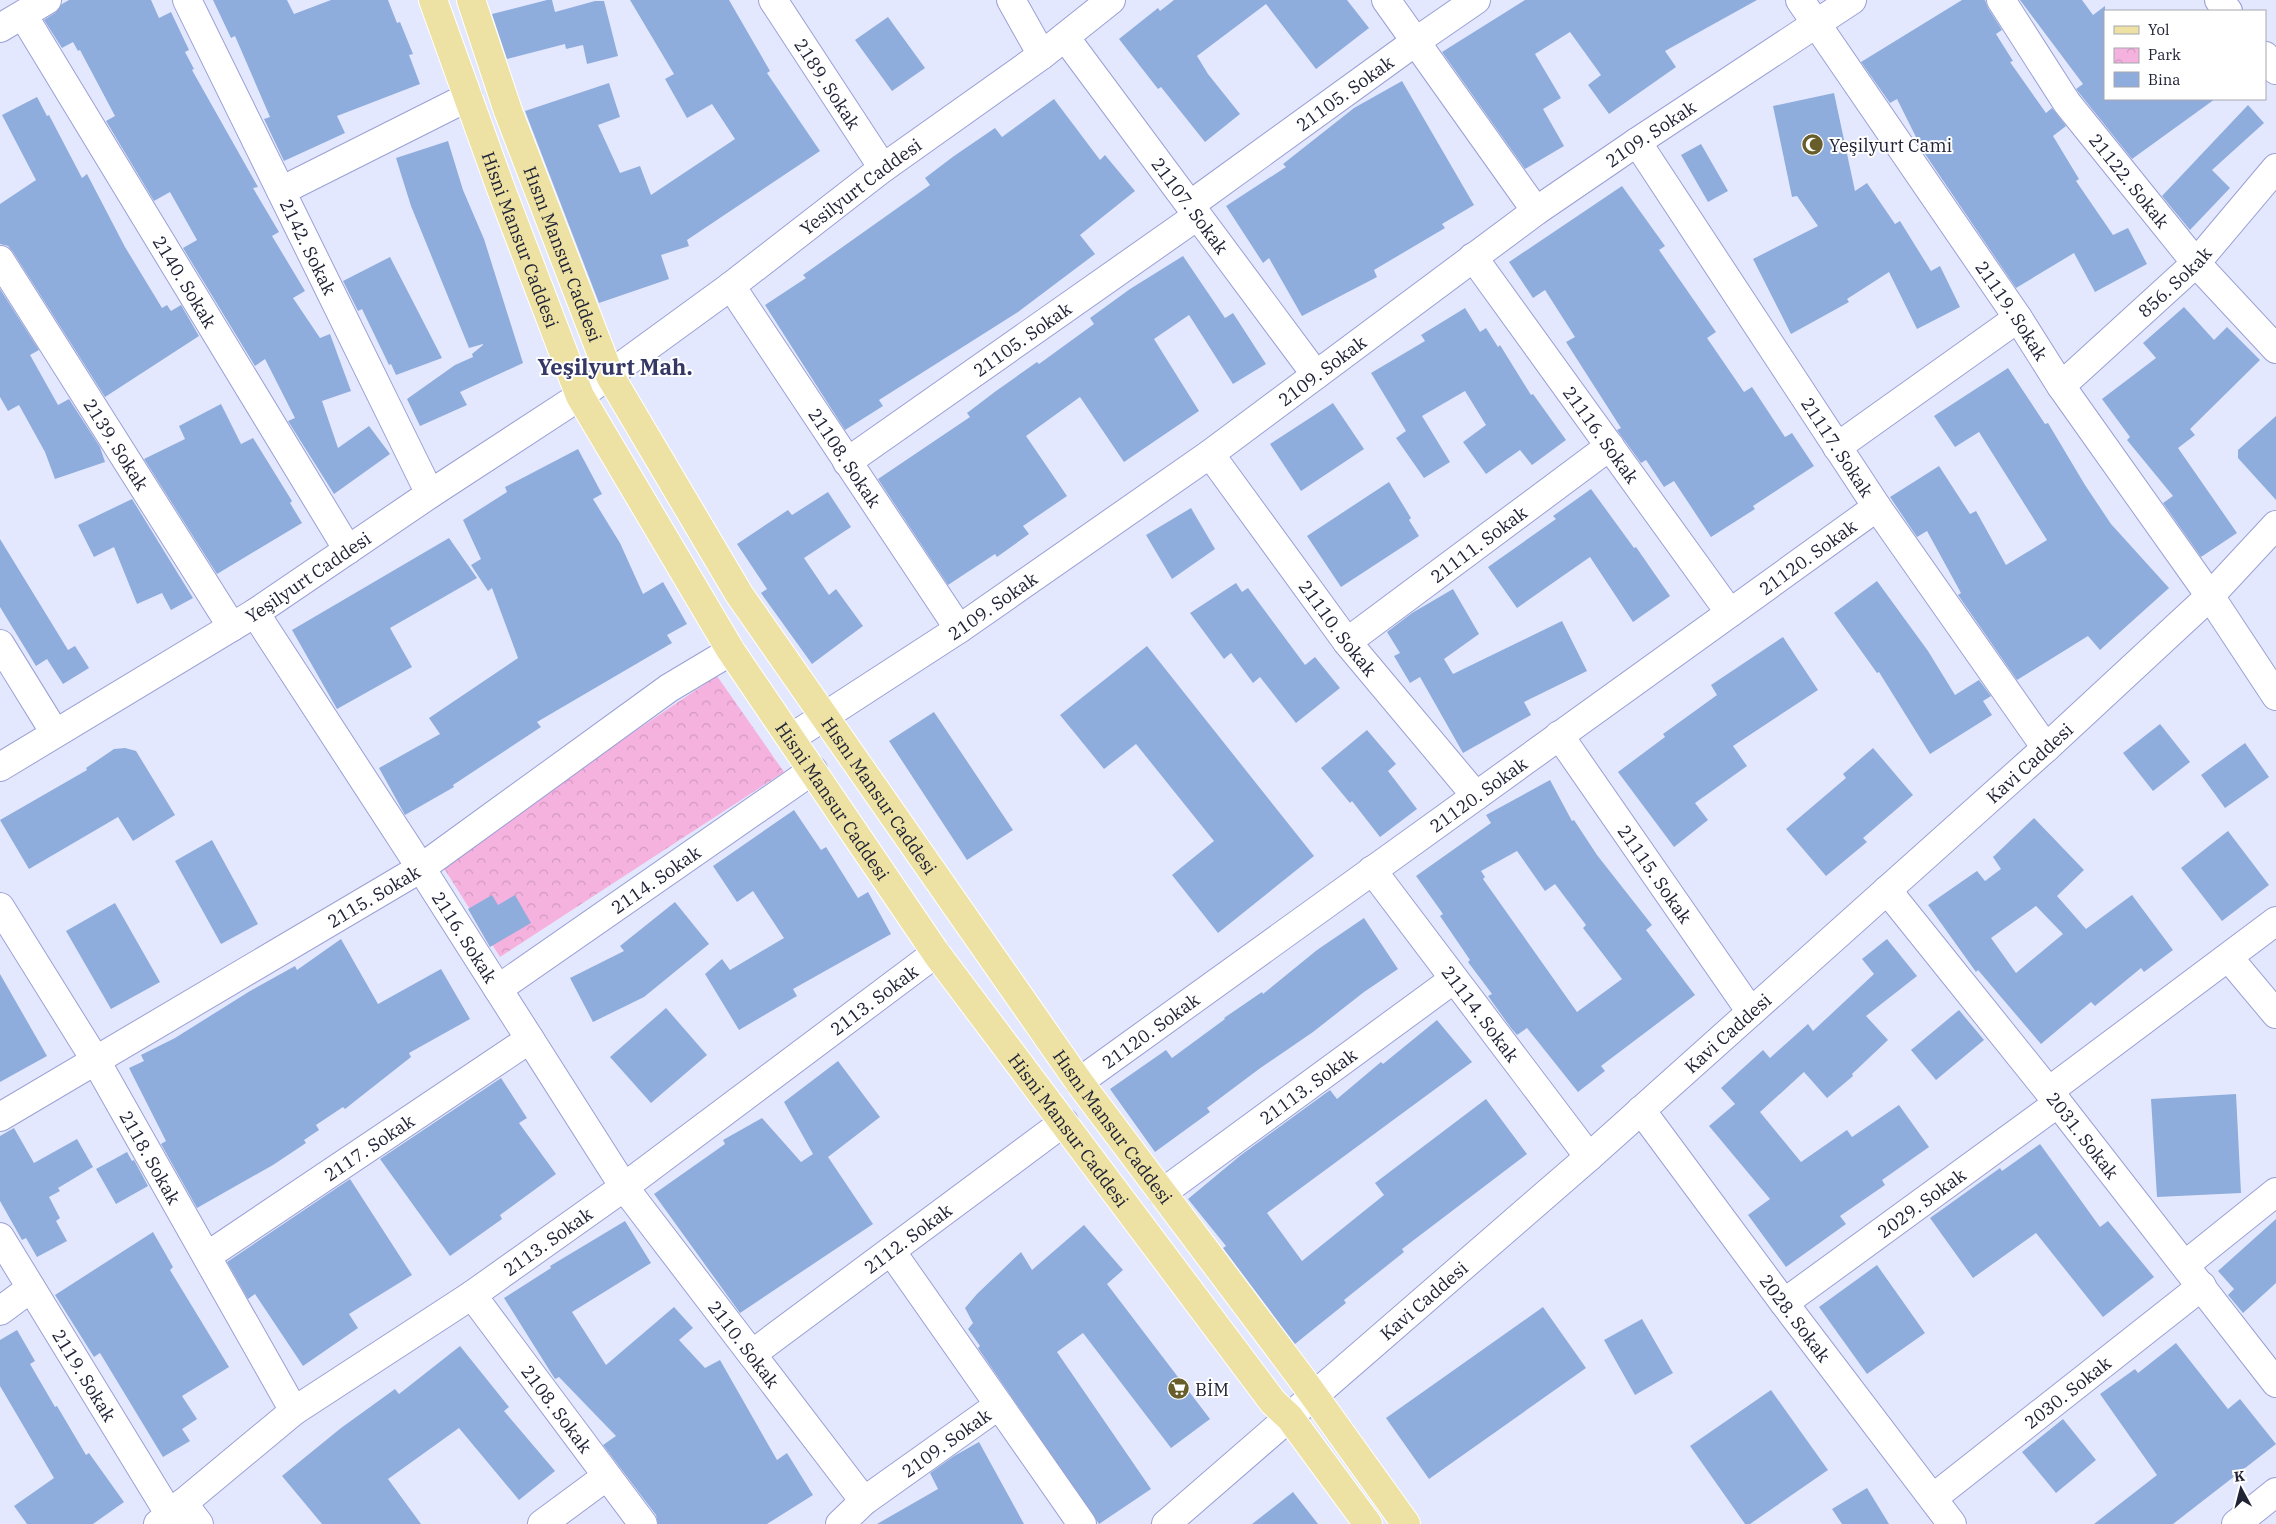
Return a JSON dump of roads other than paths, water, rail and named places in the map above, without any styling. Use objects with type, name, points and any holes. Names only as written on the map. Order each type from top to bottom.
[{"type":"main road","name":"Hisni Mansur Caddesi","points":[[433,0],[501,189],[580,396],[731,650],[936,953],[1273,1402],[1290,1418],[1368,1524]]},
{"type":"main road","name":"Hısnı Mansur Caddesi","points":[[471,0],[508,111],[610,376],[739,594],[1079,1082],[1406,1524]]},
{"type":"street","points":[[11,21],[47,0]]},
{"type":"street","name":"2142. Sokak","points":[[187,0],[430,494]]},
{"type":"street","name":"2189. Sokak","points":[[773,0],[882,168]]},
{"type":"street","points":[[1011,0],[1042,55]]},
{"type":"street","name":"Yesilyurt Caddesi","points":[[610,376],[731,286],[882,168],[1042,55],[1111,0]]},
{"type":"street","points":[[1386,0],[1536,211]]},
{"type":"street","name":"21105. Sokak","points":[[847,462],[1194,211],[1415,42],[1476,0]]},
{"type":"street","name":"21119. Sokak","points":[[1800,0],[2018,318],[2061,386],[2210,596],[2276,696]]},
{"type":"street","name":"2109. Sokak","points":[[791,738],[959,629],[1210,454],[1473,256],[1536,211],[1852,0]]},
{"type":"street","name":"21122. Sokak","points":[[2001,0],[2067,103],[2196,264],[2276,349]]},
{"type":"street","points":[[2219,0],[2227,10]]},
{"type":"street","name":"2140. Sokak","points":[[11,21],[348,550]]},
{"type":"street","name":"21107. Sokak","points":[[1065,37],[1316,375]]},
{"type":"street","points":[[2266,57],[2276,70]]},
{"type":"street","points":[[281,191],[468,97]]},
{"type":"street","name":"21117. Sokak","points":[[1637,142],[1877,507],[2046,748]]},
{"type":"street","name":"856. Sokak","points":[[2061,386],[2196,264],[2276,168]]},
{"type":"street","name":"21116. Sokak","points":[[1473,256],[1730,613]]},
{"type":"street","name":"2139. Sokak","points":[[0,260],[232,627]]},
{"type":"street","name":"21108. Sokak","points":[[731,286],[959,629]]},
{"type":"street","points":[[1838,447],[2018,318]]},
{"type":"street","name":"Yeşilyurt Caddesi","points":[[0,767],[255,613],[430,494],[610,376]]},
{"type":"street","name":"21111. Sokak","points":[[1347,642],[1610,446]]},
{"type":"street","name":"21110. Sokak","points":[[1210,454],[1347,642],[1476,796]]},
{"type":"street","name":"21120. Sokak","points":[[1079,1082],[1877,507]]},
{"type":"street","name":"Kavi Caddesi","points":[[1166,1524],[1589,1157],[2046,748],[2210,596],[2276,525]]},
{"type":"street","name":"2116. Sokak","points":[[255,613],[421,868],[624,1188]]},
{"type":"street","points":[[0,644],[55,733]]},
{"type":"street","name":"2115. Sokak","points":[[0,1117],[421,868],[669,688],[731,650]]},
{"type":"street","name":"21115. Sokak","points":[[1559,735],[1751,1012]]},
{"type":"street","name":"2114. Sokak","points":[[498,989],[813,770]]},
{"type":"street","name":"21114. Sokak","points":[[1372,870],[1589,1157]]},
{"type":"street","name":"2031. Sokak","points":[[1887,890],[2053,1097],[2276,1383]]},
{"type":"street","name":"2118. Sokak","points":[[0,907],[96,1061],[294,1411]]},
{"type":"street","name":"2029. Sokak","points":[[1784,1303],[2053,1097],[2276,921]]},
{"type":"street","name":"2113. Sokak","points":[[178,1516],[294,1411],[472,1295],[624,1188],[936,953]]},
{"type":"street","points":[[2229,958],[2276,1014]]},
{"type":"street","name":"21113. Sokak","points":[[1162,1194],[1454,979]]},
{"type":"street","name":"2117. Sokak","points":[[207,1256],[530,1038]]},
{"type":"street","name":"2028. Sokak","points":[[1641,1110],[1784,1303],[1952,1524]]},
{"type":"street","name":"2112. Sokak","points":[[752,1354],[1064,1122]]},
{"type":"street","name":"2110. Sokak","points":[[624,1188],[864,1501]]},
{"type":"street","name":"2030. Sokak","points":[[1932,1498],[2193,1276],[2276,1192]]},
{"type":"street","name":"2119. Sokak","points":[[0,1237],[178,1516]]},
{"type":"street","name":"2109. Sokak","points":[[840,1524],[864,1501],[999,1405],[891,1251]]},
{"type":"street","points":[[0,1311],[31,1288]]},
{"type":"street","name":"2108. Sokak","points":[[472,1295],[643,1524]]},
{"type":"street","points":[[999,1405],[1082,1524]]},
{"type":"street","points":[[542,1524],[607,1476]]},
{"type":"street","points":[[2236,1524],[2276,1492]]},
{"type":"place","name":"Yeşilyurt Cami","points":[[1813,145]]},
{"type":"place","name":"BİM","points":[[1179,1389]]},
{"type":"district","name":"Yeşilyurt Mah.","points":[[615,366]]}]
